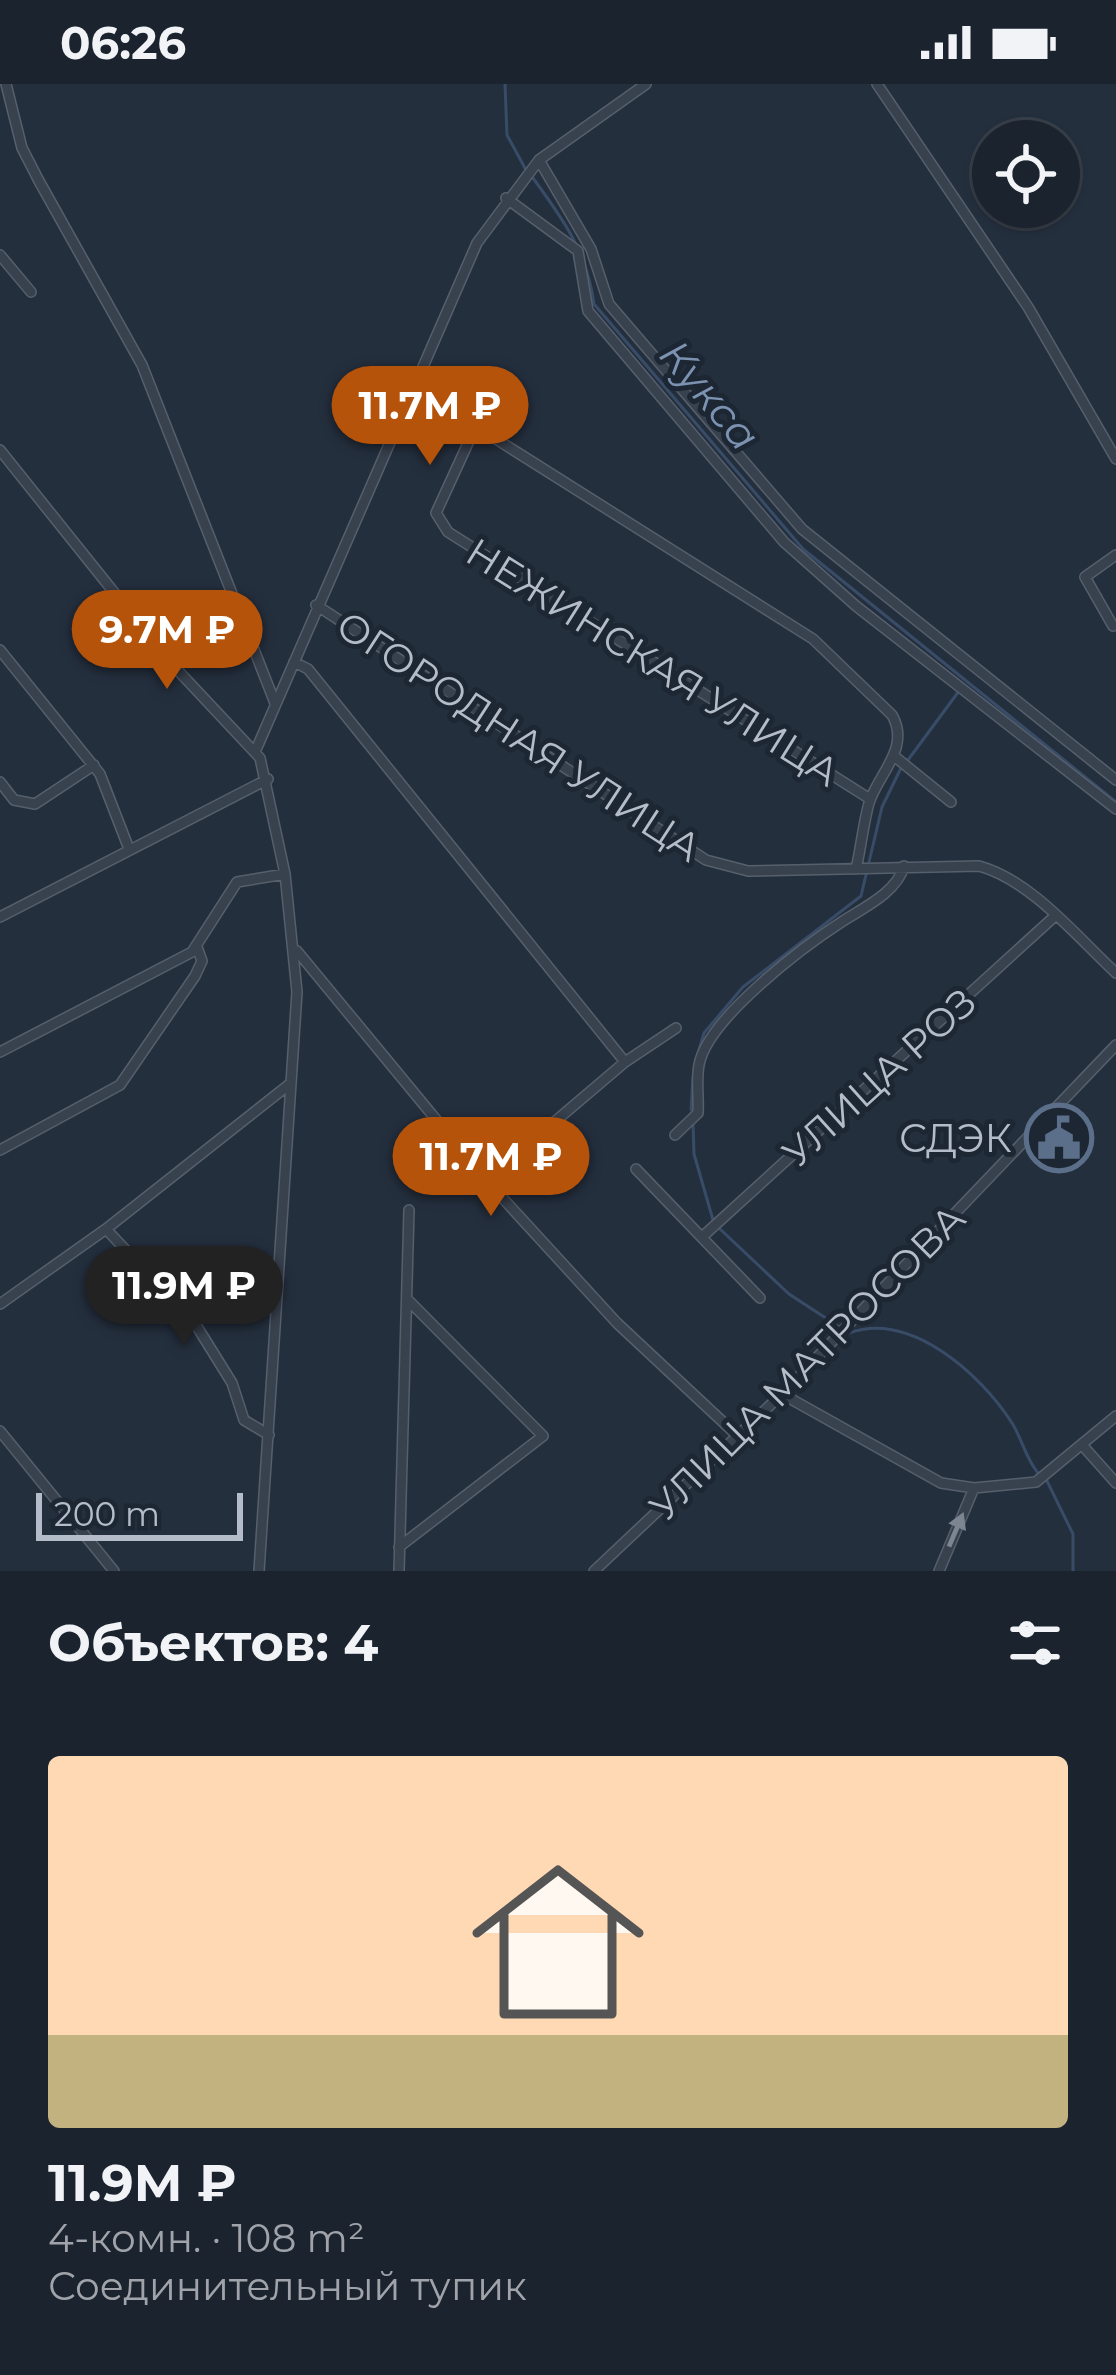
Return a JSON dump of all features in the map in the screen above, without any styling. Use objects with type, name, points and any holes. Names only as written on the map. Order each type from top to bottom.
[{"type":"street","points":[[6,84],[22,148],[142,365],[275,703]]},
{"type":"street","points":[[255,752],[477,243],[530,168],[646,84]]},
{"type":"street","points":[[877,84],[1020,295],[1116,459]]},
{"type":"street","points":[[530,168],[591,249],[609,304],[802,529],[1116,780]]},
{"type":"street","points":[[506,198],[578,251],[588,311],[784,542],[856,606],[1116,809]]},
{"type":"street","points":[[0,255],[31,292]]},
{"type":"street","name":"НЕЖИНСКАЯ УЛИЦА","points":[[870,800],[438,523],[443,492],[478,434],[496,439],[813,639],[892,715],[898,724],[901,762]]},
{"type":"street","points":[[0,450],[169,661],[255,752],[268,778],[297,950],[259,1571]]},
{"type":"street","points":[[1114,626],[1085,577],[1116,556]]},
{"type":"street","name":"ОГОРОДНАЯ УЛИЦА","points":[[316,604],[706,860],[748,871],[954,862],[997,871],[1116,973]]},
{"type":"street","points":[[0,650],[94,765],[129,849]]},
{"type":"street","points":[[294,662],[308,668],[625,1062]]},
{"type":"street","points":[[864,869],[870,800],[901,762],[951,802]]},
{"type":"street","points":[[0,782],[14,800],[35,804],[94,765]]},
{"type":"street","points":[[0,917],[268,778]]},
{"type":"street","points":[[675,1135],[698,1113],[699,1064],[710,1039],[729,1015],[830,929],[880,897],[901,877],[904,866]]},
{"type":"street","points":[[0,1052],[196,947],[237,882],[285,874]]},
{"type":"street","name":"УЛИЦА РОЗ","points":[[702,1237],[1055,916]]},
{"type":"street","points":[[0,1150],[120,1085],[195,976],[202,962],[196,947]]},
{"type":"street","points":[[297,950],[412,1097],[486,1180],[617,1323],[739,1437]]},
{"type":"street","points":[[486,1180],[625,1062],[676,1028]]},
{"type":"street","name":"УЛИЦА МАТРОСОВА","points":[[594,1571],[782,1394],[1116,1046]]},
{"type":"street","points":[[0,1304],[106,1229],[291,1083]]},
{"type":"street","points":[[636,1169],[760,1298]]},
{"type":"street","points":[[399,1571],[410,1210]]},
{"type":"street","points":[[106,1229],[196,1325],[232,1383],[244,1420],[269,1435]]},
{"type":"street","points":[[400,1547],[542,1436],[410,1301]]},
{"type":"street","points":[[782,1394],[941,1483],[974,1488],[1036,1482],[1116,1416]]},
{"type":"street","points":[[0,1431],[114,1571]]},
{"type":"street","points":[[1083,1446],[1116,1483]]},
{"type":"street","points":[[939,1571],[974,1488]]},
{"type":"waterway","name":"Кукса","points":[[505,84],[507,135],[526,170]]},
{"type":"waterway","name":"Кукса","points":[[533,178],[580,252],[594,304],[803,549],[1116,802]]},
{"type":"waterway","name":"Кукса","points":[[908,760],[959,691]]},
{"type":"waterway","name":"Кукса","points":[[696,1060],[704,1033],[743,987],[861,896],[882,807],[901,768]]},
{"type":"waterway","name":"Кукса","points":[[691,1110],[693,1076]]},
{"type":"waterway","name":"Кукса","points":[[693,1124],[694,1154],[713,1220]]},
{"type":"waterway","name":"Кукса","points":[[720,1229],[789,1294],[838,1326]]},
{"type":"waterway","points":[[849,1333],[872,1328],[896,1331],[941,1351],[998,1404],[1038,1473]]},
{"type":"waterway","name":"Кукса","points":[[1046,1479],[1073,1534],[1073,1571]]},
{"type":"place","name":"СДЭК","points":[[1059,1138]]}]
